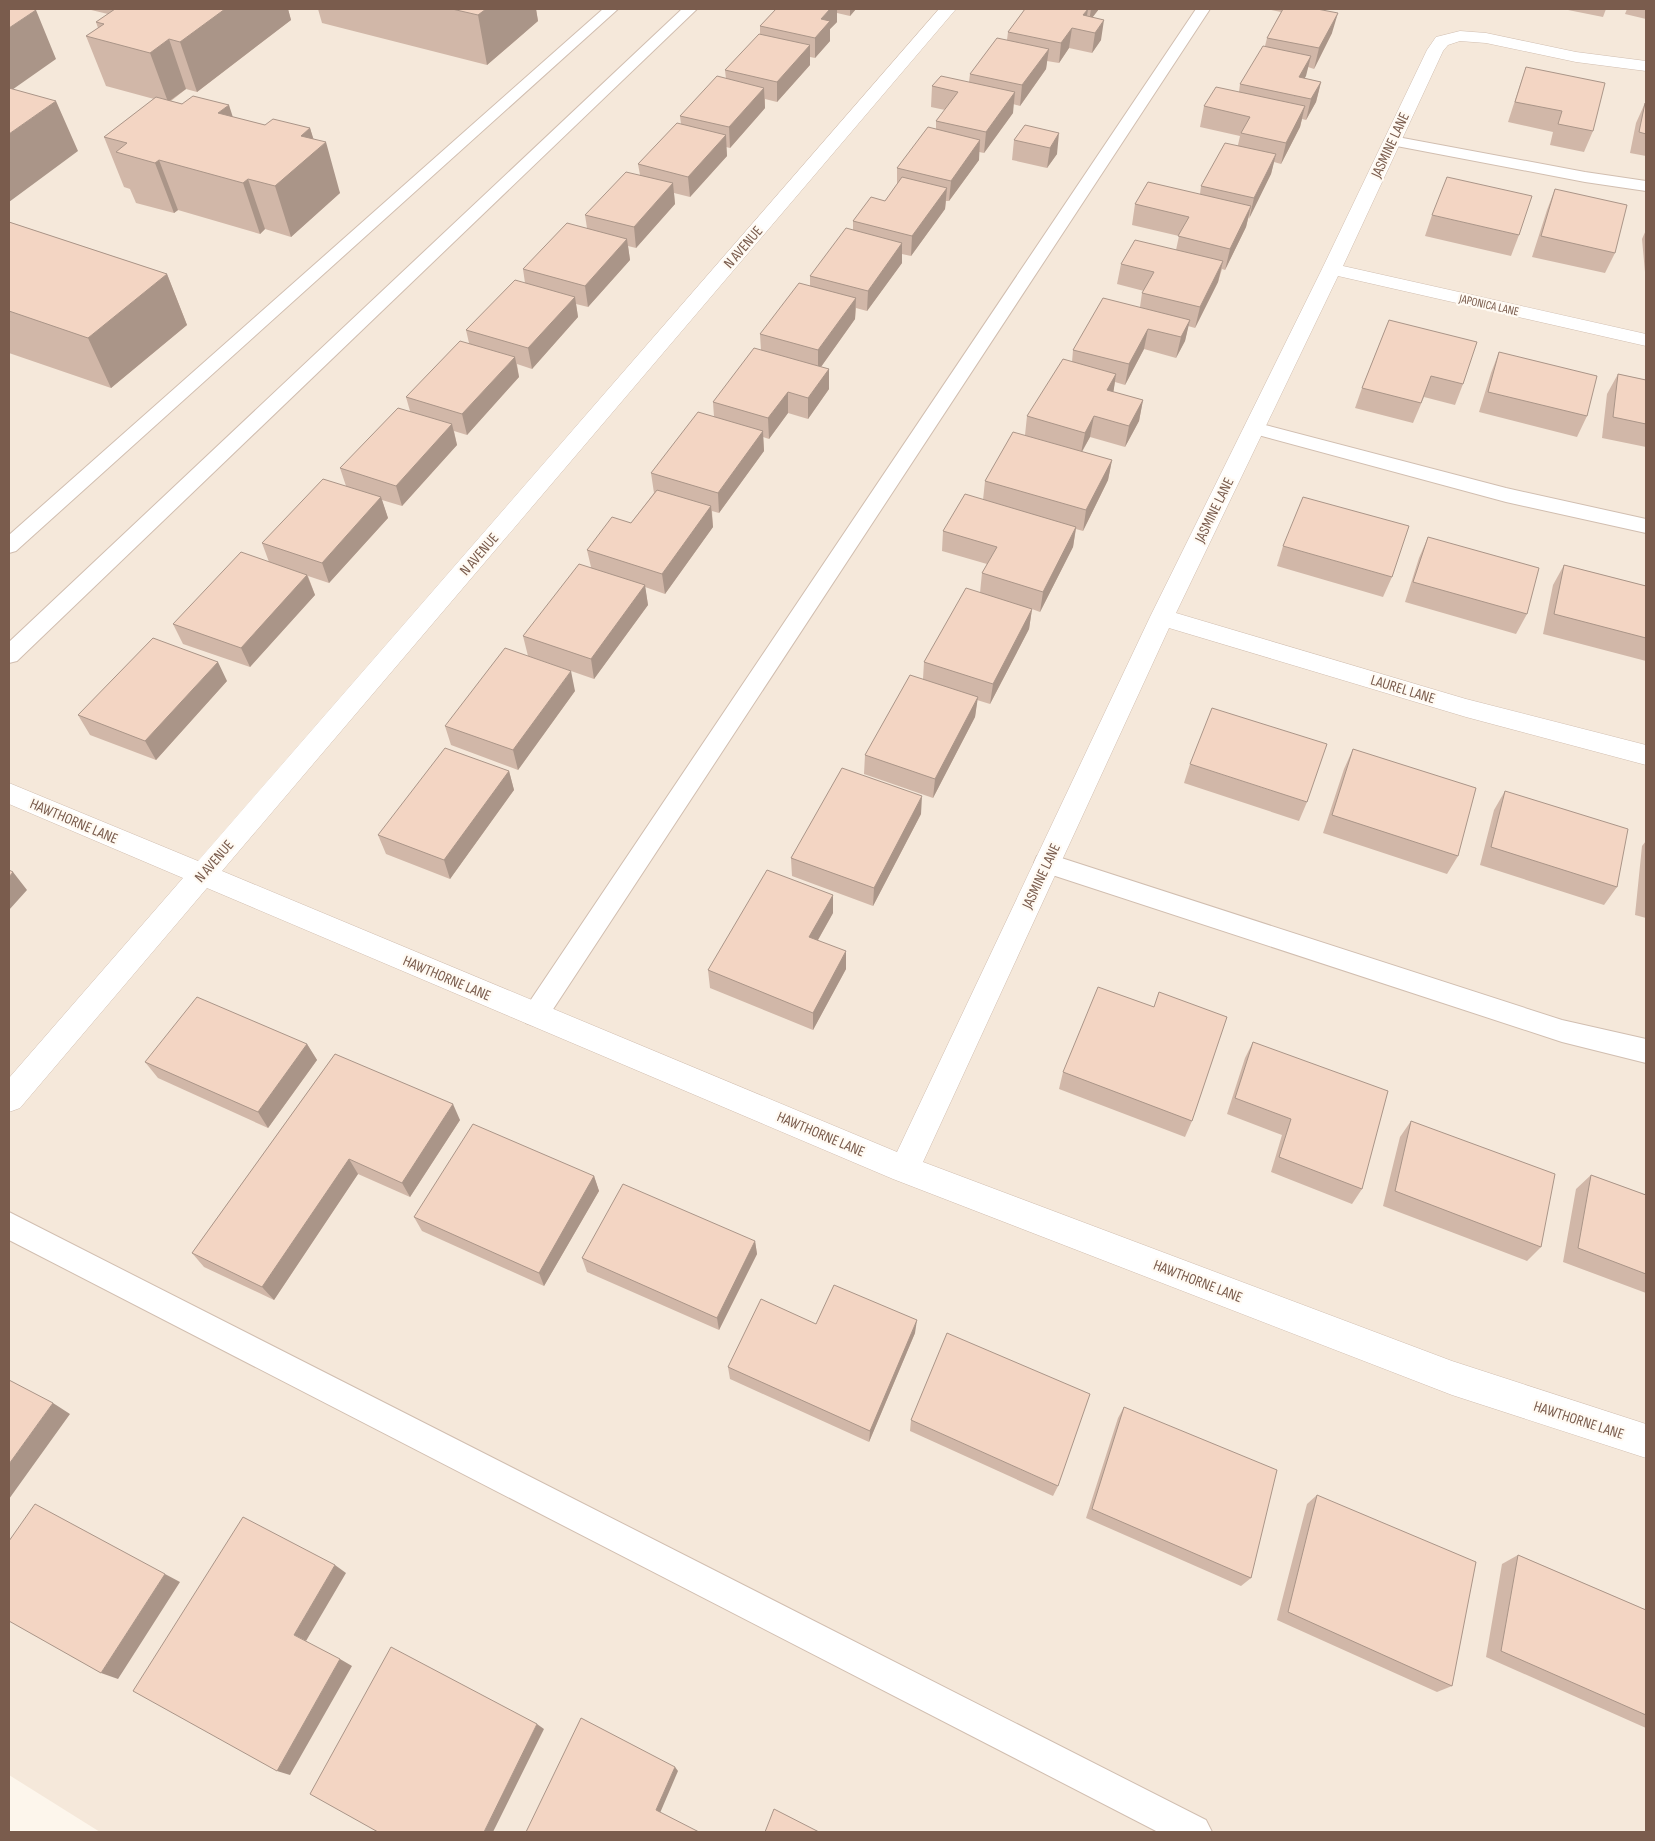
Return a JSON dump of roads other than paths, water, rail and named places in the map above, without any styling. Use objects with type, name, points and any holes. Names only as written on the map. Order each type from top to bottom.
[{"type":"street","name":"N AVENUE","points":[[9,1099],[948,9]]},
{"type":"street","name":"JASMINE LANE","points":[[904,1169],[1162,617],[1332,270],[1435,50],[1442,41],[1460,36],[1486,38],[1576,57],[1646,66]]},
{"type":"street","name":"JAPONICA LANE","points":[[1332,270],[1646,340]]},
{"type":"street","name":"LAUREL LANE","points":[[1162,617],[1466,708],[1581,740],[1646,755]]},
{"type":"street","name":"HAWTHORNE LANE","points":[[9,793],[904,1169],[1452,1378],[1646,1441]]},
{"type":"lane","points":[[9,546],[611,9]]},
{"type":"lane","points":[[9,655],[690,9]]},
{"type":"lane","points":[[535,1015],[1203,9]]},
{"type":"lane","points":[[1392,141],[1585,177],[1646,186]]},
{"type":"lane","points":[[1254,428],[1506,495],[1646,526]]},
{"type":"lane","points":[[1046,863],[1562,1031],[1646,1051]]},
{"type":"lane","points":[[9,1226],[1194,1832]]}]
